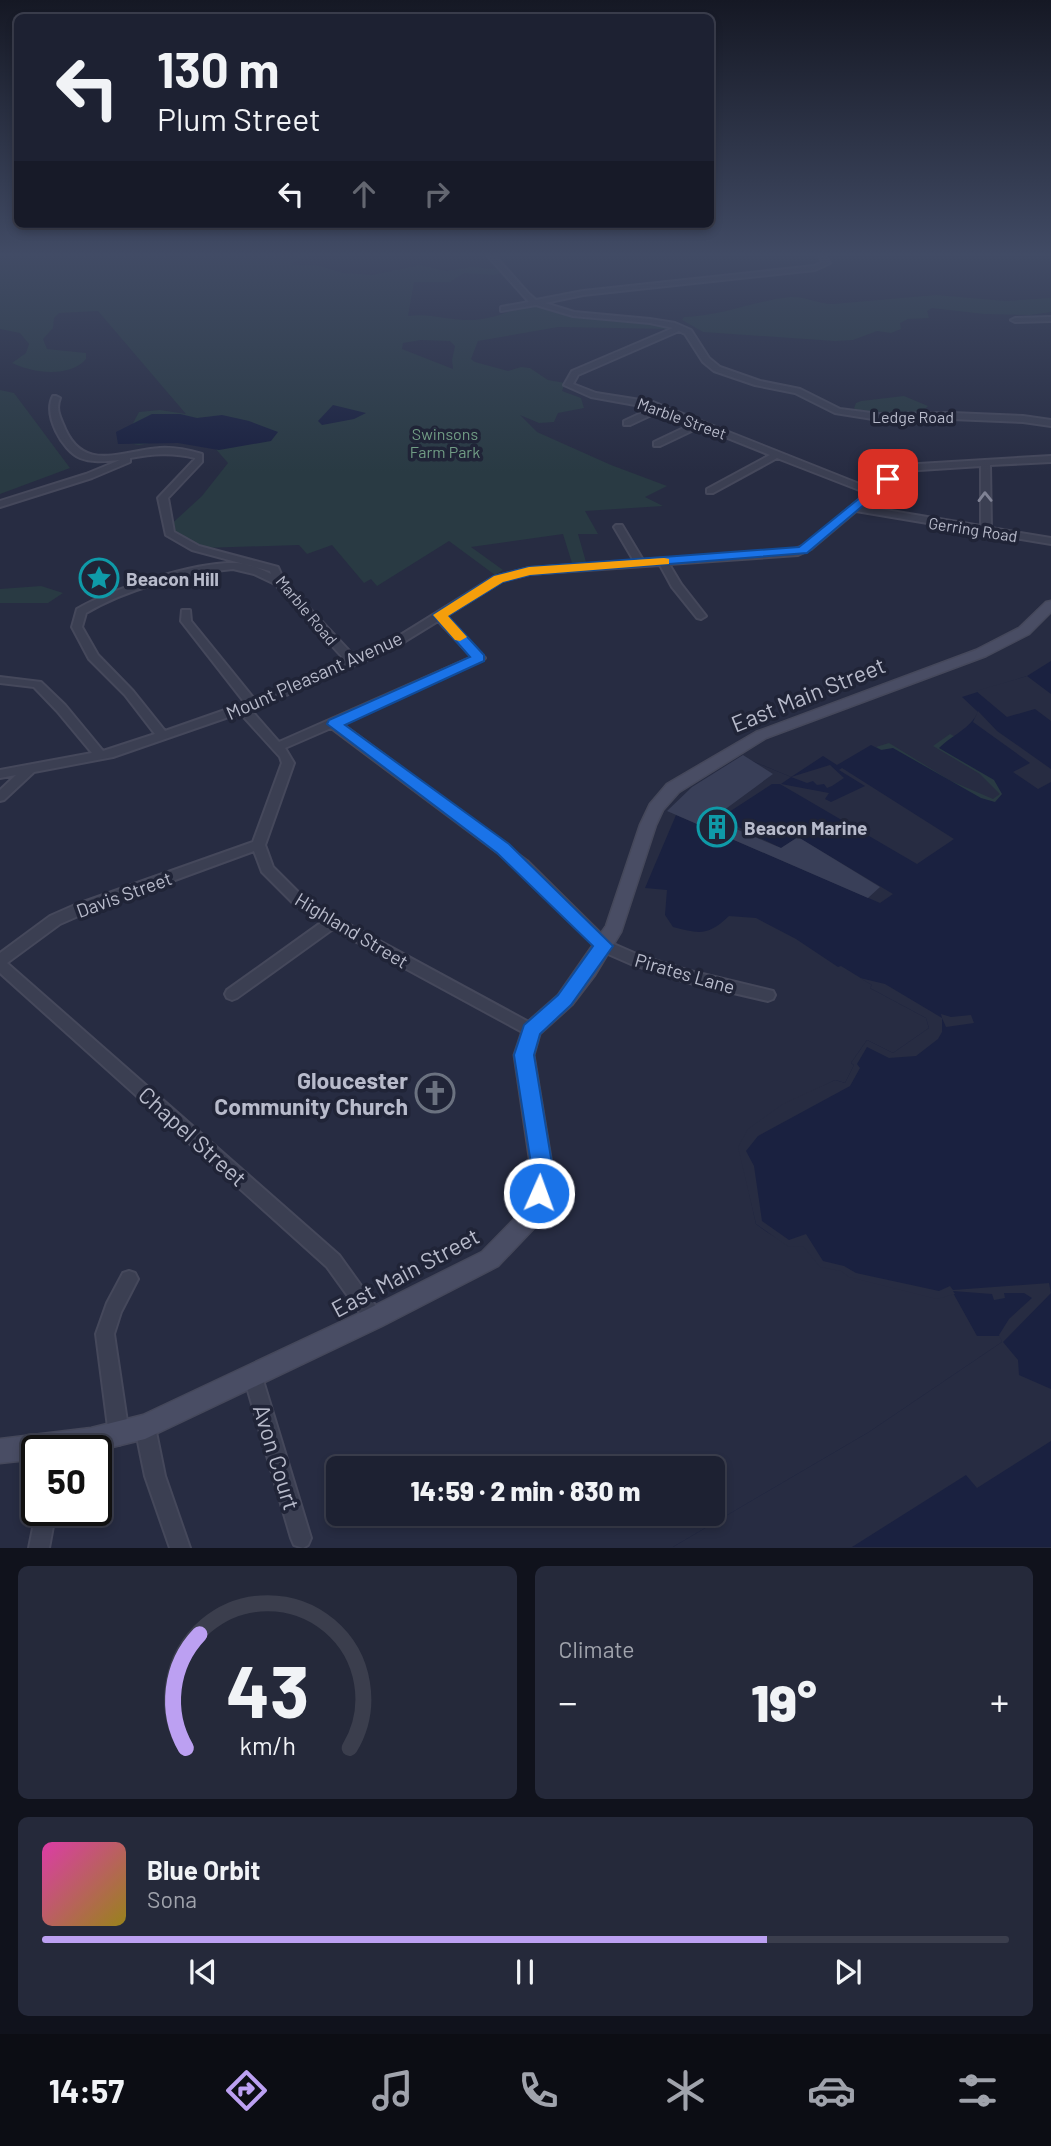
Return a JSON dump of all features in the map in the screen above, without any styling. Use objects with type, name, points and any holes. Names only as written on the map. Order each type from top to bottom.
[{"type":"main road","name":"East Main Street","points":[[112,1436],[145,1427],[253,1377],[490,1259],[529,1219],[539,1193],[541,1164],[524,1055],[531,1030],[565,1000],[615,928],[648,825],[656,808],[673,788],[761,736],[981,653],[1024,631],[1051,605]]},
{"type":"main road","name":"East Main Street","points":[[0,1451],[21,1450]]},
{"type":"street","name":"Marble Street","points":[[679,328],[575,373],[568,385],[582,392],[629,399],[659,408],[872,492]]},
{"type":"street","name":"Ledge Road","points":[[679,328],[688,332],[706,360],[717,369],[758,383],[797,391],[838,411],[879,417],[952,416],[1051,423]]},
{"type":"street","name":"Marble Road","points":[[56,398],[53,407],[66,445],[74,453],[91,459],[173,449],[199,456],[199,460],[163,498],[169,533],[184,545],[201,552],[263,564],[274,569],[279,582],[353,662]]},
{"type":"street","points":[[627,423],[659,408]]},
{"type":"street","points":[[657,444],[701,424]]},
{"type":"street","points":[[0,504],[89,476],[139,453]]},
{"type":"street","points":[[710,491],[777,454]]},
{"type":"street","name":"Mount Pleasant Avenue","points":[[0,774],[101,756],[248,707],[390,646],[498,579],[511,575],[529,571],[803,550],[902,468],[1051,459]]},
{"type":"street","points":[[985,462],[986,532]]},
{"type":"street","name":"Gerring Road","points":[[854,508],[1051,541]]},
{"type":"street","points":[[619,527],[640,563]]},
{"type":"street","points":[[663,562],[676,585],[701,616]]},
{"type":"street","points":[[163,737],[129,693],[93,657],[78,627],[81,611],[106,597],[220,566],[253,568],[279,582]]},
{"type":"street","points":[[186,612],[186,621],[288,763],[257,845]]},
{"type":"street","points":[[277,747],[479,658],[439,615]]},
{"type":"street","points":[[0,680],[37,684],[101,756]]},
{"type":"street","points":[[334,724],[503,848],[604,946]]},
{"type":"street","points":[[0,797],[30,769]]},
{"type":"street","name":"Highland Street","points":[[257,845],[267,869],[283,887],[332,922],[531,1030]]},
{"type":"street","name":"Davis Street","points":[[0,962],[55,920],[257,845]]},
{"type":"street","points":[[232,994],[332,922]]},
{"type":"street","name":"Pirates Lane","points":[[604,946],[636,960],[686,976],[768,995]]},
{"type":"street","name":"Chapel Street","points":[[0,962],[333,1261],[374,1318]]},
{"type":"street","points":[[119,1435],[106,1334],[113,1309],[129,1279]]},
{"type":"street","name":"Avon Court","points":[[253,1377],[301,1538]]},
{"type":"street","points":[[145,1427],[155,1476],[180,1548]]},
{"type":"street","points":[[39,1548],[43,1526]]},
{"type":"green space","points":[[0,327],[53,327],[43,339],[47,349],[86,353],[86,359],[70,369],[50,372],[12,363],[26,353],[29,344],[20,333]]},
{"type":"green space","name":"Swinsons Farm Park","points":[[112,327],[557,327],[478,341],[471,359],[508,371],[521,367],[530,368],[548,380],[565,383],[562,391],[581,398],[584,408],[558,413],[554,422],[539,423],[520,415],[537,432],[667,486],[645,497],[663,506],[585,511],[598,534],[578,534],[586,562],[572,563],[563,534],[471,547],[503,570],[495,575],[449,541],[377,586],[371,579],[364,583],[332,545],[307,554],[299,545],[202,548],[166,529],[202,496],[228,463],[214,447],[161,441],[139,445],[128,443],[132,425],[139,412],[160,410],[186,414]],"holes":[[[421,340],[450,341],[455,346],[453,369],[402,349],[403,343]]]},
{"type":"green space","points":[[571,327],[669,327],[668,329]]},
{"type":"green space","points":[[695,327],[901,329],[891,333],[877,331],[853,340],[835,341],[703,332]]},
{"type":"green space","points":[[0,390],[14,393],[70,468],[0,494]]},
{"type":"green space","points":[[904,396],[928,406],[922,411],[905,416],[859,413],[854,408],[856,403],[861,401]]},
{"type":"green space","points":[[41,586],[63,593],[48,603],[0,603],[0,589]]},
{"type":"green space","points":[[950,734],[965,742],[1009,786],[992,810],[876,747],[889,743],[951,781],[993,799],[1000,794],[980,774],[933,746]]},
{"type":"water","points":[[333,405],[366,413],[354,419],[322,425],[318,421]]},
{"type":"water","points":[[152,414],[180,414],[197,418],[222,415],[249,421],[278,432],[271,441],[219,450],[178,443],[118,444],[116,432]]},
{"type":"water","points":[[1051,661],[1051,1547],[673,1547],[709,1526],[725,1526],[725,1516],[869,1432],[1002,1342],[1000,1336],[977,1336],[952,1291],[938,1296],[822,1264],[804,1243],[778,1238],[756,1224],[740,1151],[803,1096],[835,1080],[845,1083],[854,1065],[851,1063],[867,1040],[893,1053],[929,1028],[926,1018],[870,988],[872,985],[756,918],[729,916],[703,932],[673,927],[665,915],[667,890],[645,888],[676,815],[752,761],[791,777],[823,756],[837,765],[871,745],[881,750],[893,748],[981,798],[995,802],[1002,794],[994,780],[939,748],[966,727],[978,712],[962,697],[1027,676]]},
{"type":"pier","points":[[1027,676],[1051,694],[1051,721],[1035,709],[1007,717],[976,691]]},
{"type":"pier","points":[[978,711],[997,731],[1051,769],[1051,782],[1038,789],[1013,772],[1030,763],[973,722]]},
{"type":"pier","points":[[752,761],[791,777],[781,784],[829,793],[825,799],[831,802],[865,786],[839,770],[842,768],[954,839],[917,864],[780,784],[772,784],[726,814],[730,823],[781,848],[798,837],[893,894],[880,903],[676,815]]},
{"type":"pier","points":[[830,765],[844,778],[827,788],[824,784],[817,785],[813,781],[807,783],[791,777]]},
{"type":"pier","points":[[860,978],[885,984],[942,1018],[942,1032],[938,1039],[916,1056],[889,1058],[867,1047],[857,1064],[860,1068],[850,1086],[758,1136],[746,1151],[754,1166],[762,1221],[789,1240],[806,1234],[823,1261],[844,1266],[856,1273],[939,1291],[950,1286],[953,1290],[1049,1283],[1051,1293],[1003,1342],[1018,1360],[1019,1375],[1051,1389],[1051,1441],[977,1488],[966,1475],[852,1547],[673,1547],[709,1526],[725,1526],[725,1516],[869,1432],[1002,1342],[999,1335],[1009,1319],[1032,1298],[1024,1293],[1004,1293],[1005,1298],[994,1300],[992,1294],[953,1291],[955,1294],[937,1299],[849,1277],[841,1271],[820,1267],[803,1246],[789,1247],[756,1224],[738,1147],[748,1129],[783,1104],[835,1080],[845,1083],[854,1065],[851,1063],[867,1040],[893,1053],[929,1028],[926,1018],[870,988],[872,985]]},
{"type":"pier","points":[[941,1014],[951,1017],[971,1015],[974,1023],[946,1027]]},
{"type":"building","name":"Beacon Marine","points":[[743,755],[773,774],[712,819],[781,848],[798,837],[880,887],[868,898],[667,811],[692,787]]},
{"type":"slow traffic","points":[[460,637],[439,615],[498,579],[529,571],[664,562]]},
{"type":"place","name":"Beacon Hill","points":[[99,578]]},
{"type":"place","name":"Beacon Marine","points":[[717,827]]},
{"type":"place","name":"Gloucester Community Church","points":[[435,1093]]},
{"type":"route","points":[[539,1193],[541,1164],[524,1055],[531,1030],[565,1000],[604,946],[503,848],[334,724],[479,658],[439,615],[498,579],[529,571],[803,550],[888,479]]}]
